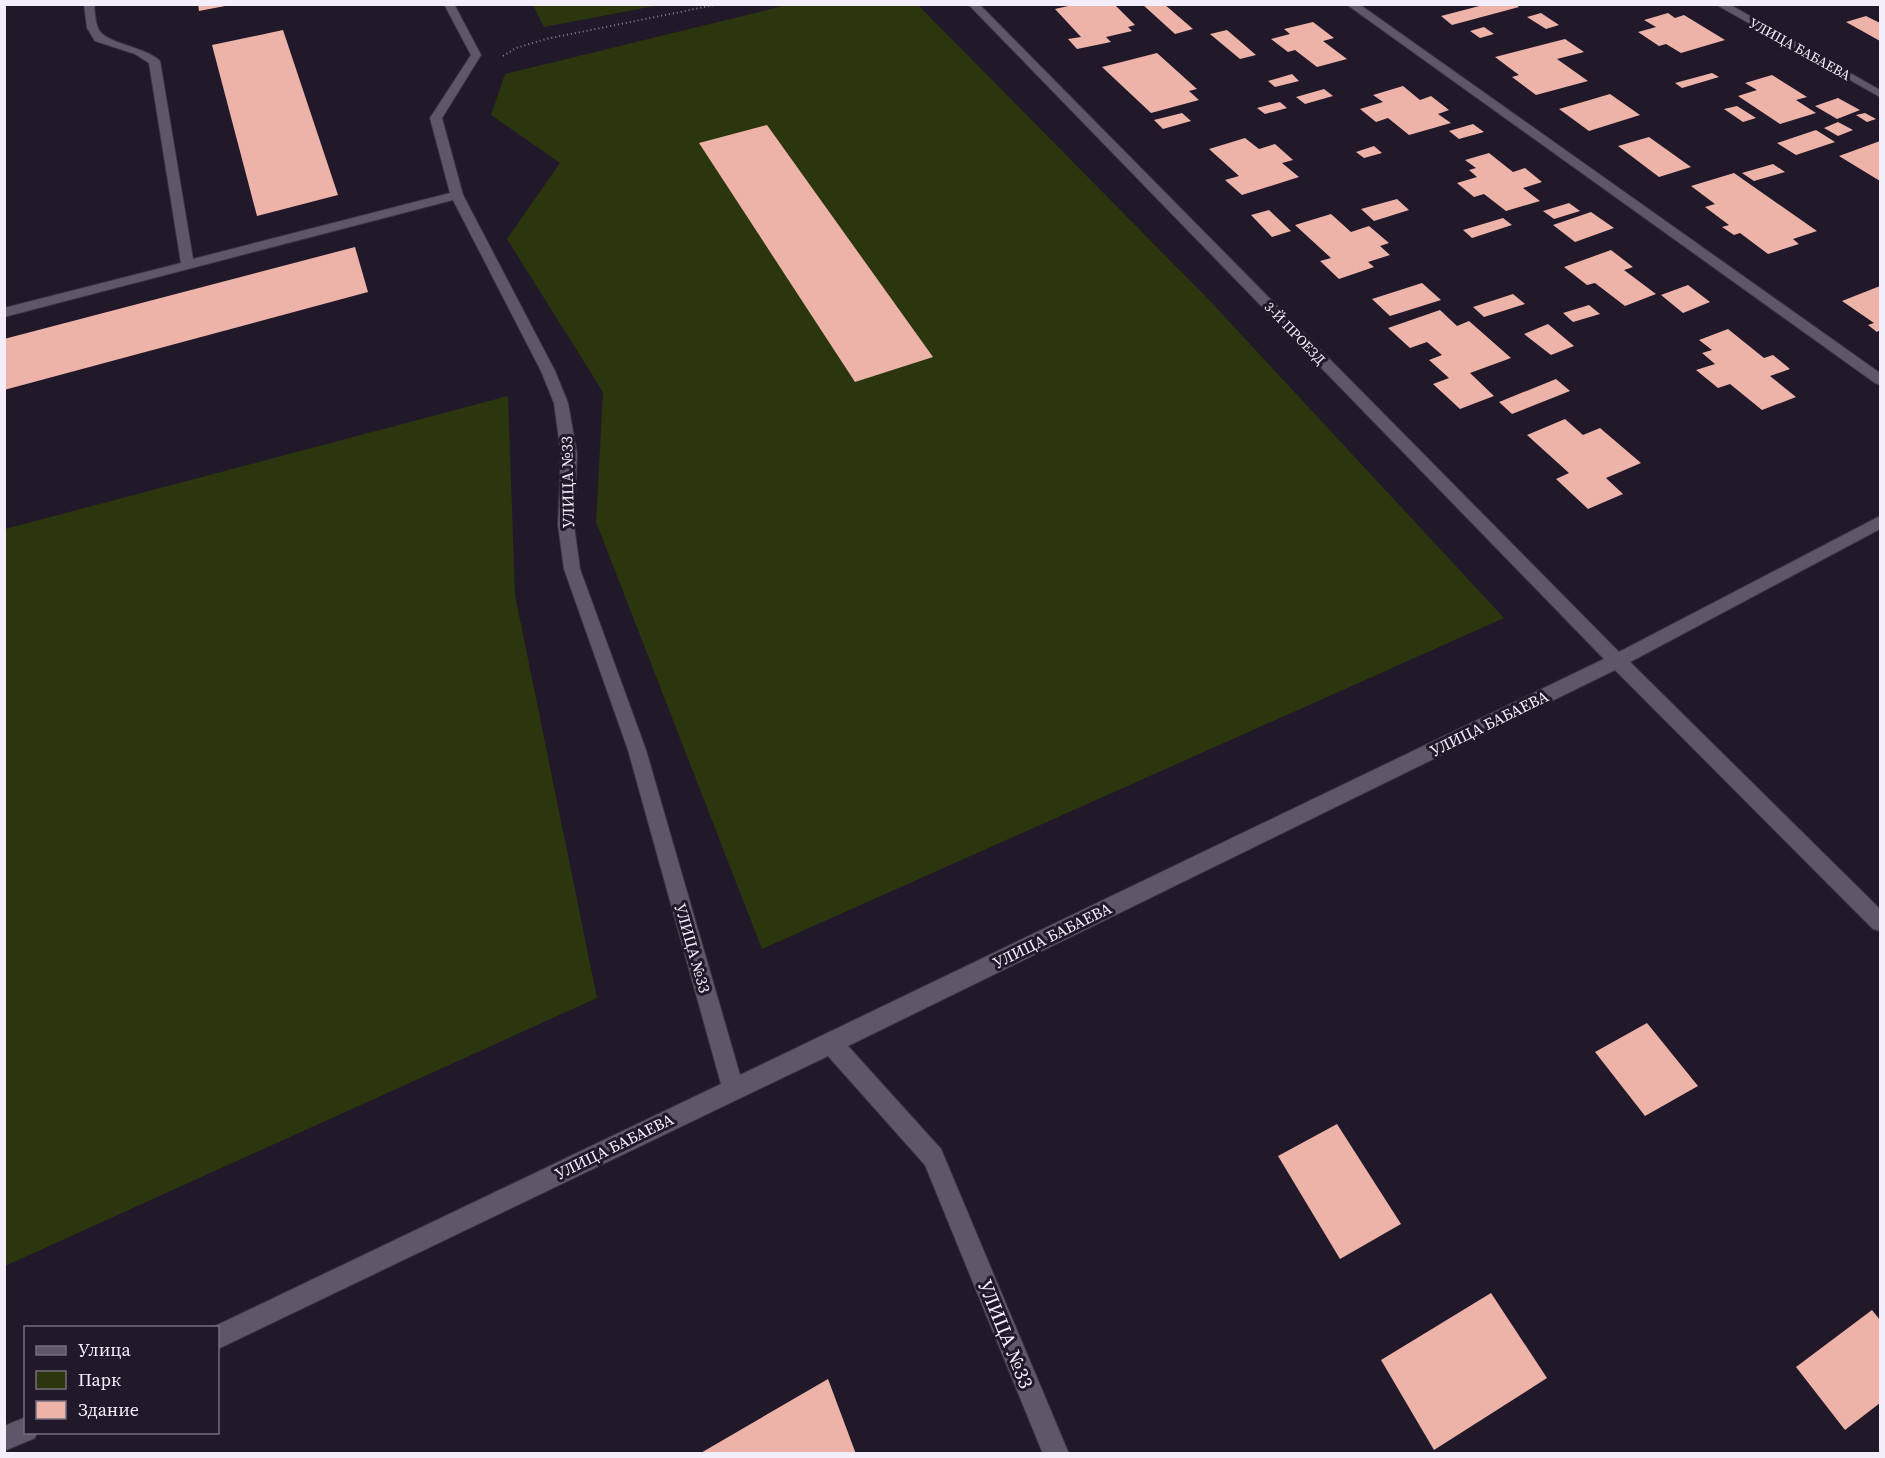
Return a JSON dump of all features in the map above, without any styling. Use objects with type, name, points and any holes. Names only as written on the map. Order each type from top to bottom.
[{"type":"street","points":[[88,4],[92,28],[99,39],[139,52],[154,61],[188,266]]},
{"type":"street","name":"УЛИЦА №33","points":[[449,4],[476,55],[436,118],[457,195],[548,371],[561,403],[569,454],[566,525],[572,569],[638,750],[733,1089]]},
{"type":"street","name":"3-Й ПРОЕЗД","points":[[973,4],[1617,661],[1881,922]]},
{"type":"street","points":[[1351,4],[1881,380]]},
{"type":"street","name":"УЛИЦА БАБАЕВА","points":[[1720,4],[1881,94]]},
{"type":"street","points":[[4,313],[457,195]]},
{"type":"street","name":"УЛИЦА БАБАЕВА","points":[[219,1336],[831,1043],[1617,661],[1881,522]]},
{"type":"street","name":"УЛИЦА №33","points":[[831,1043],[933,1156],[1056,1454]]},
{"type":"street","points":[[4,1439],[24,1430]]},
{"type":"path","points":[[502,57],[516,48],[546,39],[720,4]]},
{"type":"green space","points":[[533,5],[660,5],[544,27]]},
{"type":"green space","points":[[787,5],[918,5],[1211,302],[1504,618],[762,949],[596,522],[603,392],[507,239],[560,163],[491,115],[505,74]]},
{"type":"green space","points":[[508,396],[515,595],[597,998],[5,1266],[5,529]]},
{"type":"building","points":[[198,4],[225,4],[225,6],[199,11]]},
{"type":"building","points":[[1077,4],[1114,4],[1135,25],[1128,27],[1132,31],[1106,37],[1111,42],[1077,49],[1068,39],[1081,37],[1055,9]]},
{"type":"building","points":[[1142,4],[1164,4],[1193,29],[1175,34]]},
{"type":"building","points":[[1487,4],[1515,4],[1519,7],[1452,25],[1441,16]]},
{"type":"building","points":[[1541,13],[1559,25],[1546,29],[1527,17]]},
{"type":"building","points":[[1668,13],[1675,18],[1684,15],[1725,40],[1681,53],[1666,44],[1659,46],[1638,32],[1656,27],[1644,20]]},
{"type":"building","points":[[1866,16],[1880,23],[1880,41],[1846,22]]},
{"type":"building","points":[[1313,22],[1334,38],[1323,41],[1347,59],[1317,67],[1295,50],[1288,52],[1271,39],[1290,34],[1284,29]]},
{"type":"building","points":[[1484,27],[1494,34],[1480,38],[1470,31]]},
{"type":"building","points":[[283,30],[338,195],[257,216],[212,45]]},
{"type":"building","points":[[1227,30],[1256,55],[1240,59],[1210,34]]},
{"type":"building","points":[[1565,39],[1584,52],[1557,59],[1588,81],[1536,95],[1512,77],[1519,75],[1495,57]]},
{"type":"building","points":[[1157,53],[1197,89],[1189,91],[1199,100],[1151,113],[1102,67]]},
{"type":"building","points":[[1712,73],[1719,77],[1682,88],[1675,83]]},
{"type":"building","points":[[1292,74],[1299,81],[1275,87],[1268,81]]},
{"type":"building","points":[[1772,75],[1807,97],[1796,100],[1816,113],[1780,124],[1738,96],[1757,90],[1745,83]]},
{"type":"building","points":[[1403,86],[1420,100],[1431,96],[1449,110],[1438,114],[1451,123],[1409,135],[1388,118],[1376,122],[1360,109],[1383,102],[1373,95]]},
{"type":"building","points":[[1324,89],[1333,96],[1305,104],[1296,97]]},
{"type":"building","points":[[1610,94],[1640,115],[1589,131],[1559,109]]},
{"type":"building","points":[[1838,98],[1860,110],[1837,119],[1815,106]]},
{"type":"building","points":[[1280,102],[1287,108],[1265,114],[1257,108]]},
{"type":"building","points":[[1737,106],[1756,118],[1743,122],[1724,109]]},
{"type":"building","points":[[1182,113],[1191,121],[1163,129],[1154,120]]},
{"type":"building","points":[[1865,113],[1876,119],[1867,122],[1856,115]]},
{"type":"building","points":[[1838,122],[1853,130],[1838,136],[1824,128]]},
{"type":"building","points":[[1473,124],[1484,132],[1459,139],[1449,131]]},
{"type":"building","points":[[767,125],[933,357],[855,382],[699,143]]},
{"type":"building","points":[[1816,130],[1835,142],[1796,155],[1777,143]]},
{"type":"building","points":[[1649,137],[1691,167],[1659,177],[1618,146]]},
{"type":"building","points":[[1245,138],[1259,149],[1275,144],[1293,160],[1282,163],[1299,177],[1242,195],[1225,180],[1239,176],[1209,149]]},
{"type":"building","points":[[1880,141],[1880,181],[1839,156]]},
{"type":"building","points":[[1374,146],[1382,153],[1364,158],[1356,152]]},
{"type":"building","points":[[1489,153],[1513,172],[1525,168],[1542,182],[1523,188],[1540,201],[1506,211],[1484,194],[1474,197],[1457,183],[1477,177],[1469,170],[1476,168],[1465,160]]},
{"type":"building","points":[[1773,164],[1785,172],[1754,181],[1742,173]]},
{"type":"building","points":[[1734,173],[1817,231],[1793,239],[1799,244],[1768,254],[1740,233],[1734,235],[1722,227],[1729,225],[1705,207],[1715,204],[1691,186]]},
{"type":"building","points":[[1397,199],[1409,210],[1374,221],[1361,209]]},
{"type":"building","points":[[1569,203],[1580,211],[1554,219],[1543,211]]},
{"type":"building","points":[[1269,210],[1291,231],[1272,237],[1251,215]]},
{"type":"building","points":[[1591,212],[1614,228],[1575,242],[1553,225]]},
{"type":"building","points":[[1331,214],[1351,232],[1369,226],[1389,243],[1380,246],[1390,255],[1368,262],[1374,267],[1339,279],[1320,261],[1331,258],[1295,225]]},
{"type":"building","points":[[1503,218],[1512,225],[1472,238],[1463,230]]},
{"type":"building","points":[[355,247],[368,292],[4,390],[4,339]]},
{"type":"building","points":[[1611,250],[1633,267],[1624,270],[1656,294],[1625,306],[1595,283],[1587,285],[1564,267]]},
{"type":"building","points":[[1422,283],[1441,300],[1390,316],[1372,299]]},
{"type":"building","points":[[1688,285],[1710,302],[1683,313],[1661,295]]},
{"type":"building","points":[[1880,286],[1880,330],[1877,332],[1868,325],[1874,323],[1842,301]]},
{"type":"building","points":[[1513,294],[1525,304],[1484,317],[1473,307]]},
{"type":"building","points":[[1589,305],[1600,314],[1573,322],[1563,313]]},
{"type":"building","points":[[1440,310],[1457,326],[1469,321],[1511,358],[1470,373],[1494,396],[1460,409],[1433,384],[1449,378],[1429,360],[1442,355],[1427,342],[1410,348],[1388,328]]},
{"type":"building","points":[[1548,324],[1574,346],[1551,355],[1524,334]]},
{"type":"building","points":[[1728,329],[1764,358],[1773,355],[1790,369],[1770,376],[1796,397],[1762,410],[1730,384],[1718,388],[1696,370],[1715,364],[1702,353],[1712,350],[1699,340]]},
{"type":"building","points":[[1556,379],[1570,391],[1512,414],[1499,402]]},
{"type":"building","points":[[1565,419],[1583,435],[1600,428],[1641,463],[1606,478],[1623,494],[1588,509],[1556,479],[1569,473],[1527,435]]},
{"type":"building","points":[[1647,1023],[1698,1086],[1645,1116],[1595,1052]]},
{"type":"building","points":[[1337,1124],[1401,1224],[1340,1259],[1278,1156]]},
{"type":"building","points":[[1491,1293],[1547,1378],[1434,1450],[1381,1360]]},
{"type":"building","points":[[1872,1310],[1880,1320],[1880,1403],[1845,1430],[1796,1367]]},
{"type":"building","points":[[828,1379],[856,1454],[699,1454]]}]
